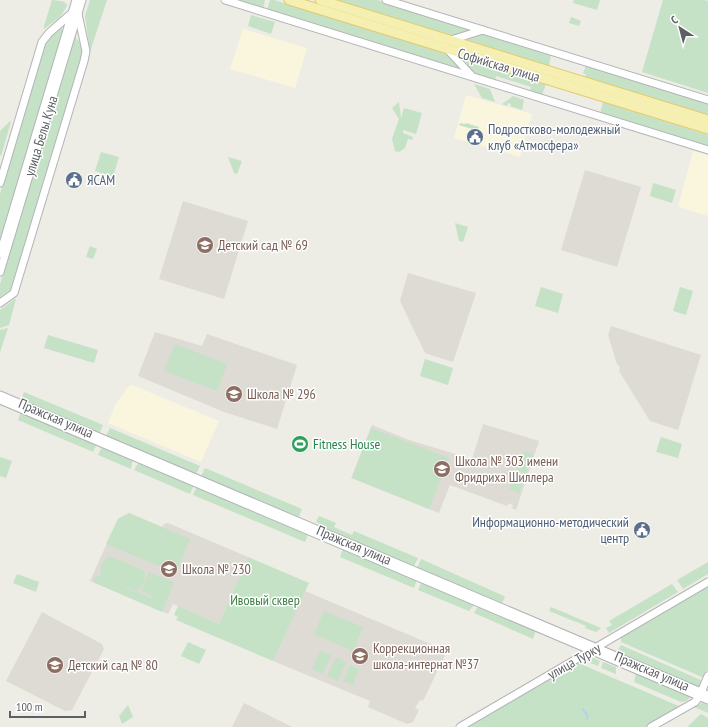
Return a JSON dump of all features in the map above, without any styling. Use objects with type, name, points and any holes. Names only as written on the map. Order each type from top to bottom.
[{"type":"main road","name":"Софийская улица","points":[[289,0],[404,31],[708,129]]},
{"type":"main road","name":"Софийская улица","points":[[320,0],[404,31]]},
{"type":"main road","name":"Софийская улица","points":[[449,45],[708,120]]},
{"type":"street","name":"улица Белы Куна","points":[[0,272],[75,14],[76,0]]},
{"type":"street","name":"улица Белы Куна","points":[[0,254],[75,14],[82,0]]},
{"type":"street","points":[[226,0],[708,150]]},
{"type":"street","points":[[386,0],[708,100]]},
{"type":"street","points":[[0,183],[42,42],[49,33],[75,14],[86,51],[84,61],[14,293],[0,303]]},
{"type":"street","points":[[472,76],[449,45],[483,30]]},
{"type":"street","name":"Пражская улица","points":[[0,394],[593,649]]},
{"type":"street","name":"Пражская улица","points":[[0,400],[703,694],[708,700]]},
{"type":"street","name":"улица Турку","points":[[460,727],[708,582]]},
{"type":"street","points":[[652,727],[695,702],[703,694],[708,676]]},
{"type":"shaded area","points":[[243,29],[307,48],[295,88],[230,69]]},
{"type":"shaded area","points":[[466,95],[532,114],[520,157],[454,138]]},
{"type":"shaded area","points":[[693,151],[708,155],[708,216],[678,207]]},
{"type":"shaded area","points":[[585,170],[641,187],[617,267],[561,250]]},
{"type":"shaded area","name":"Детский сад № 69","points":[[183,201],[248,221],[224,299],[159,279]]},
{"type":"shaded area","points":[[408,273],[476,293],[453,362],[425,353],[400,301]]},
{"type":"shaded area","points":[[611,326],[701,355],[678,430],[650,421],[619,371],[620,367],[617,364],[608,335]]},
{"type":"shaded area","name":"Школа № 296","points":[[155,332],[202,346],[207,334],[297,365],[277,429],[224,412],[138,376]]},
{"type":"shaded area","points":[[132,385],[219,421],[201,462],[108,423],[115,405],[127,388]]},
{"type":"shaded area","name":"Школа № 303 имени Фридриха Шиллера","points":[[483,424],[539,441],[516,510],[512,508],[513,505],[509,503],[507,506],[450,485],[439,513],[351,478],[372,425],[409,440],[472,459]]},
{"type":"shaded area","name":"Школа № 230","points":[[129,513],[162,527],[164,524],[168,523],[248,557],[219,624],[173,604],[168,614],[90,581],[118,519]]},
{"type":"shaded area","name":"Коррекционная школа-интернат №37","points":[[305,591],[447,651],[423,701],[420,700],[415,708],[419,710],[413,722],[407,724],[368,707],[370,701],[273,661]]},
{"type":"shaded area","name":"Детский сад № 80","points":[[42,612],[102,644],[104,649],[72,710],[65,711],[6,681]]},
{"type":"shaded area","points":[[244,703],[292,727],[232,727]]},
{"type":"green space","points":[[52,0],[63,2],[67,6],[60,17],[44,29],[44,26]]},
{"type":"green space","points":[[90,0],[107,0],[90,52],[85,16]]},
{"type":"green space","points":[[235,0],[265,0],[263,9]]},
{"type":"green space","points":[[270,0],[446,53],[460,68],[458,69],[267,10]]},
{"type":"green space","points":[[337,0],[377,0],[471,29],[471,31],[453,36]]},
{"type":"green space","points":[[574,0],[600,0],[597,10],[573,3]]},
{"type":"green space","points":[[663,0],[708,1],[708,93],[642,72]]},
{"type":"green space","points":[[251,15],[275,22],[271,34],[248,26]]},
{"type":"green space","points":[[571,17],[581,21],[579,26],[569,23]]},
{"type":"green space","points":[[60,28],[64,30],[0,242],[0,194],[45,44],[52,34]]},
{"type":"green space","points":[[485,34],[551,54],[549,66],[465,39]]},
{"type":"green space","points":[[74,35],[82,46],[82,60],[11,289],[0,297],[0,284]]},
{"type":"green space","points":[[464,59],[546,84],[542,95],[530,92],[531,87],[496,76],[495,81],[476,74],[463,61]]},
{"type":"green space","points":[[586,65],[708,103],[708,115],[585,77],[586,74],[583,74]]},
{"type":"green space","points":[[474,84],[490,89],[495,102],[482,98]]},
{"type":"green space","points":[[513,96],[524,100],[522,110],[510,106],[511,104],[508,103],[507,106],[502,104]]},
{"type":"green space","points":[[399,102],[401,118],[404,108],[422,113],[416,134],[403,130],[403,133],[413,137],[412,140],[408,139],[405,148],[399,152],[395,151],[392,139],[399,119],[392,108]]},
{"type":"green space","points":[[603,102],[708,135],[708,147],[600,113]]},
{"type":"green space","points":[[10,121],[11,122],[1,156],[0,131]]},
{"type":"green space","points":[[460,123],[466,123],[479,127],[478,131],[459,125]]},
{"type":"green space","points":[[101,152],[119,157],[113,177],[95,171]]},
{"type":"green space","points":[[228,157],[242,161],[237,174],[234,173]]},
{"type":"green space","points":[[653,183],[676,190],[672,203],[650,196]]},
{"type":"green space","points":[[455,223],[468,227],[463,242],[459,241]]},
{"type":"green space","points":[[90,246],[97,249],[93,259],[86,257]]},
{"type":"green space","points":[[541,287],[563,294],[558,313],[535,306]]},
{"type":"green space","points":[[680,287],[693,291],[686,315],[673,311]]},
{"type":"green space","points":[[15,299],[9,325],[0,328],[0,310]]},
{"type":"green space","points":[[8,328],[0,352],[0,330]]},
{"type":"green space","points":[[48,335],[98,350],[94,363],[44,348]]},
{"type":"green space","points":[[175,344],[227,364],[217,391],[164,371]]},
{"type":"green space","points":[[425,359],[453,368],[448,385],[420,376]]},
{"type":"green space","points":[[24,392],[103,425],[100,432],[99,433],[21,400]]},
{"type":"green space","points":[[21,412],[97,444],[93,452],[18,420]]},
{"type":"green space","points":[[110,428],[200,466],[196,474],[106,436]]},
{"type":"green space","points":[[371,428],[449,458],[429,509],[352,478]]},
{"type":"green space","points":[[661,437],[682,444],[678,458],[656,452]]},
{"type":"green space","points":[[102,446],[133,459],[131,469],[98,455]]},
{"type":"green space","points":[[524,451],[533,454],[526,474],[517,470]]},
{"type":"green space","points":[[0,457],[12,461],[6,478],[0,476]]},
{"type":"green space","points":[[140,462],[194,485],[190,494],[134,470]]},
{"type":"green space","points":[[205,468],[302,509],[299,517],[201,476]]},
{"type":"green space","points":[[512,479],[523,483],[519,493],[509,489]]},
{"type":"green space","points":[[197,486],[308,534],[305,542],[193,495]]},
{"type":"green space","points":[[129,513],[190,539],[176,573],[106,544],[118,519]]},
{"type":"green space","points":[[319,516],[336,523],[334,527],[352,535],[354,531],[418,558],[414,566],[318,526],[319,523],[316,522]]},
{"type":"green space","points":[[343,549],[417,580],[414,588],[340,557]]},
{"type":"green space","points":[[109,556],[143,570],[145,578],[143,584],[137,591],[105,579],[151,598],[152,596],[141,591],[149,572],[174,582],[162,612],[93,582],[96,575],[103,578],[100,573],[100,569],[104,560]]},
{"type":"green space","name":"Ивовый сквер","points":[[248,557],[309,583],[273,661],[176,620],[178,617],[174,615],[178,606],[219,624]]},
{"type":"green space","points":[[421,559],[505,597],[502,603],[417,568]]},
{"type":"green space","points":[[708,562],[708,574],[683,589],[677,580]]},
{"type":"green space","points":[[17,574],[39,582],[36,592],[13,583]]},
{"type":"green space","points":[[422,581],[475,604],[469,611],[418,590]]},
{"type":"green space","points":[[672,584],[678,592],[609,633],[606,628],[612,625],[609,621]]},
{"type":"green space","points":[[708,585],[708,669],[704,678],[621,642],[621,636]]},
{"type":"green space","points":[[478,606],[536,630],[533,639],[474,613]]},
{"type":"green space","points":[[551,607],[601,628],[596,632],[585,628],[586,626],[549,611]]},
{"type":"green space","points":[[324,611],[363,627],[353,651],[314,634]]},
{"type":"green space","points":[[188,642],[206,650],[199,664],[181,656]]},
{"type":"green space","points":[[621,645],[703,681],[700,686],[697,686],[617,652]]},
{"type":"green space","points":[[320,651],[331,655],[323,674],[312,669]]},
{"type":"green space","points":[[336,657],[346,662],[338,681],[327,676]]},
{"type":"green space","points":[[589,658],[594,658],[600,661],[598,666],[585,661]]},
{"type":"green space","points":[[576,662],[681,707],[646,727],[465,727]]},
{"type":"green space","points":[[603,662],[616,667],[616,674],[601,668]]},
{"type":"green space","points":[[350,665],[359,669],[353,685],[343,681]]},
{"type":"green space","points":[[636,672],[692,696],[686,701],[681,702],[634,682]]},
{"type":"green space","points":[[702,703],[708,705],[708,713],[694,707]]},
{"type":"green space","points":[[128,705],[133,717],[122,724],[119,716]]},
{"type":"green space","points":[[701,714],[708,718],[708,727],[687,727]]},
{"type":"waterway","points":[[583,709],[588,717],[587,719]]},
{"type":"place","name":"Подростково-молодежный клуб «Атмосфера»","points":[[475,137]]},
{"type":"place","name":"ЯСАМ","points":[[74,180]]},
{"type":"place","name":"Детский сад № 69","points":[[205,245]]},
{"type":"place","name":"Школа № 296","points":[[234,394]]},
{"type":"place","name":"Fitness House","points":[[300,444]]},
{"type":"place","name":"Школа № 303 имени Фридриха Шиллера","points":[[442,469]]},
{"type":"place","name":"Информационно-методический центр","points":[[642,530]]},
{"type":"place","name":"Школа № 230","points":[[169,569]]},
{"type":"place","name":"Коррекционная школа-интернат №37","points":[[360,656]]},
{"type":"place","name":"Детский сад № 80","points":[[55,665]]}]
